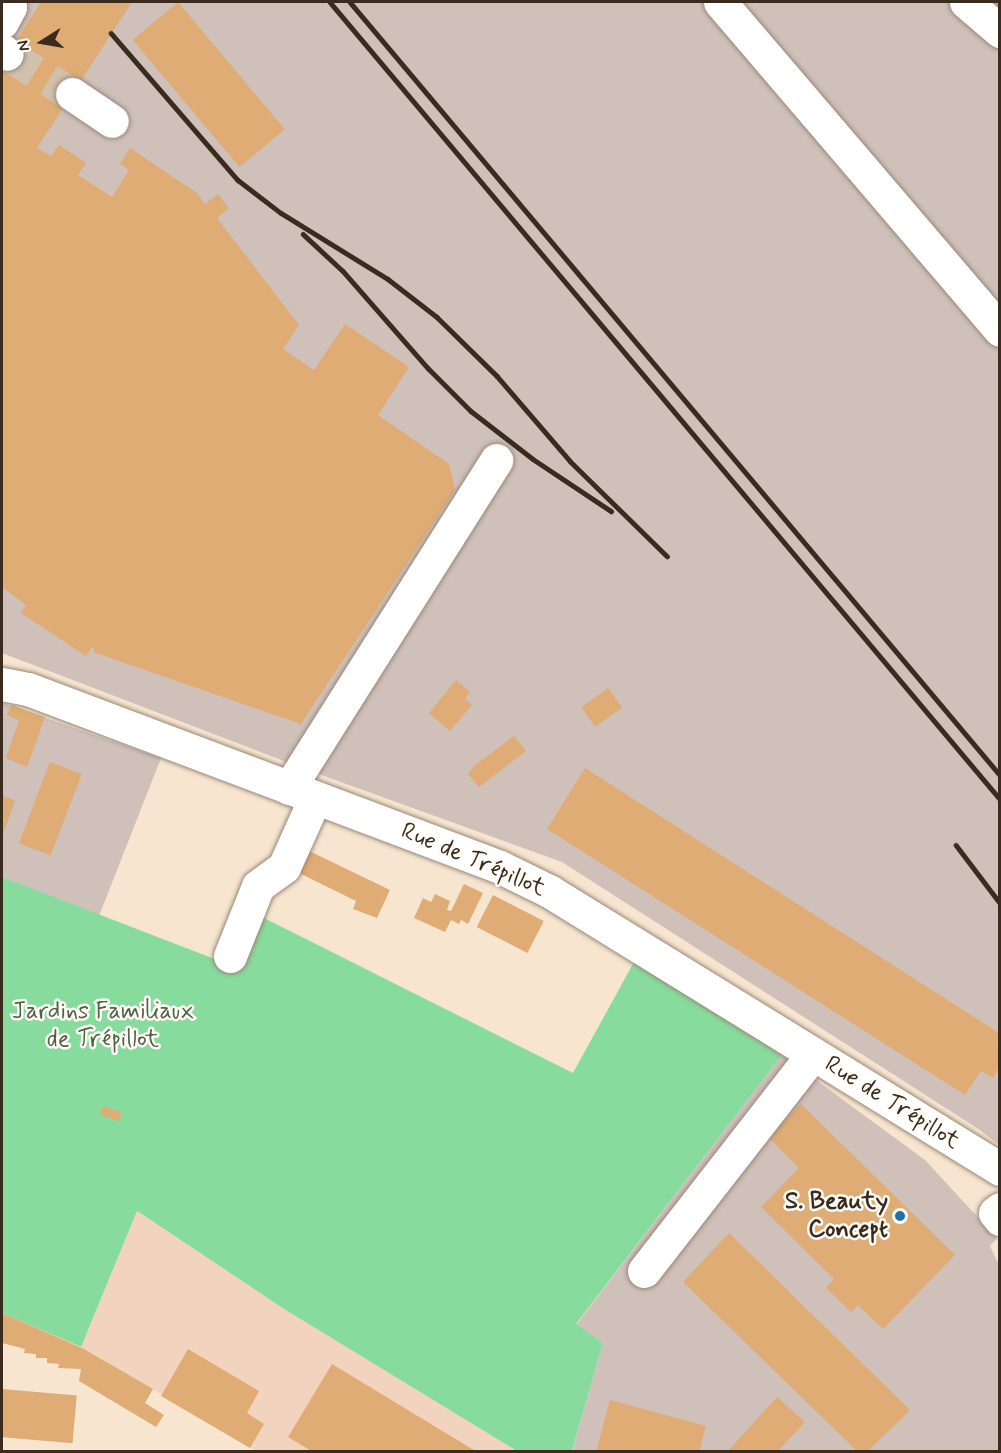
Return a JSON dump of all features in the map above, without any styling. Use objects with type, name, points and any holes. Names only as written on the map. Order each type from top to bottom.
[{"type":"street","points":[[2,22],[10,7],[9,2]]},
{"type":"street","points":[[720,2],[999,330]]},
{"type":"street","points":[[966,2],[999,31]]},
{"type":"street","points":[[72,94],[112,121]]},
{"type":"street","points":[[230,956],[258,886],[284,867],[302,793],[496,460]]},
{"type":"street","name":"Rue de Trépillot","points":[[2,684],[28,689],[500,867],[549,891],[999,1170]]},
{"type":"street","points":[[644,1272],[813,1054]]},
{"type":"street","points":[[999,1209],[995,1214],[999,1219]]},
{"type":"shaded area","points":[[2,2],[999,2],[999,1145],[980,1130],[562,862],[302,768],[2,653]]},
{"type":"shaded area","points":[[2,703],[161,758],[99,916],[2,877]]},
{"type":"shaded area","points":[[782,1055],[925,1160],[997,1238],[990,1246],[999,1265],[999,1451],[572,1452],[603,1343],[576,1325]]},
{"type":"shaded area","points":[[136,1211],[284,1309],[517,1451],[257,1451],[81,1347]]},
{"type":"green space","name":"Jardins Familiaux de Trépillot","points":[[2,877],[238,968],[262,917],[573,1073],[634,962],[782,1055],[576,1324],[603,1343],[572,1451],[517,1451],[284,1309],[137,1211],[81,1347],[2,1313]]},
{"type":"building","points":[[41,2],[132,2],[37,148],[51,156],[59,145],[86,163],[78,175],[112,197],[129,170],[120,164],[130,148],[197,193],[205,204],[218,194],[229,208],[217,218],[299,325],[283,349],[314,370],[345,324],[409,367],[378,415],[449,464],[455,490],[301,724],[93,652],[95,649],[92,647],[86,656],[21,613],[26,605],[2,587],[2,63]]},
{"type":"building","points":[[178,2],[285,129],[240,167],[133,40]]},
{"type":"building","points":[[456,680],[470,692],[465,698],[472,705],[450,731],[429,713]]},
{"type":"building","points":[[608,688],[622,707],[595,727],[581,707]]},
{"type":"building","points":[[11,705],[45,717],[27,767],[6,758],[19,720],[7,715]]},
{"type":"building","points":[[514,736],[526,751],[479,787],[468,774],[473,767]]},
{"type":"building","points":[[50,762],[82,774],[51,855],[19,843]]},
{"type":"building","points":[[585,768],[999,1033],[997,1046],[999,1048],[999,1067],[993,1078],[981,1071],[965,1095],[547,829]]},
{"type":"building","points":[[2,795],[15,801],[2,837]]},
{"type":"building","points":[[303,848],[390,890],[377,918],[353,909],[356,901],[293,870]]},
{"type":"building","points":[[464,884],[483,893],[468,924],[461,920],[459,924],[451,920],[445,932],[414,918],[423,898],[431,902],[435,894],[450,901],[447,910],[451,911]]},
{"type":"building","points":[[493,895],[544,921],[527,953],[477,927]]},
{"type":"building","points":[[801,1104],[955,1255],[883,1329],[858,1305],[851,1312],[826,1288],[834,1279],[761,1207],[799,1168],[768,1137]]},
{"type":"building","points":[[103,1106],[122,1113],[119,1121],[100,1114]]},
{"type":"building","points":[[729,1233],[910,1410],[867,1452],[858,1452],[683,1282]]},
{"type":"building","points":[[2,1313],[84,1349],[153,1389],[145,1403],[164,1415],[156,1427],[79,1381],[81,1369],[58,1368],[59,1364],[47,1363],[47,1358],[36,1358],[36,1354],[24,1353],[25,1349],[2,1343]]},
{"type":"building","points":[[188,1349],[259,1391],[247,1413],[264,1424],[250,1448],[161,1396]]},
{"type":"building","points":[[332,1364],[477,1452],[313,1452],[288,1437]]},
{"type":"building","points":[[2,1389],[77,1396],[73,1443],[2,1437]]},
{"type":"building","points":[[777,1397],[805,1422],[777,1452],[727,1452]]},
{"type":"building","points":[[610,1400],[706,1426],[699,1452],[596,1452]]},
{"type":"tunnel","points":[[7,54],[72,94]]},
{"type":"railway","points":[[330,2],[1000,799]]},
{"type":"railway","points":[[350,2],[1000,775]]},
{"type":"railway","points":[[111,33],[238,180],[281,213],[388,279],[437,317],[497,376],[570,461],[667,556]]},
{"type":"railway","points":[[303,234],[343,271],[428,368],[471,411],[533,459],[611,511]]},
{"type":"railway","points":[[956,845],[1000,903]]},
{"type":"place","name":"S. Beauty Concept","points":[[900,1216]]}]
